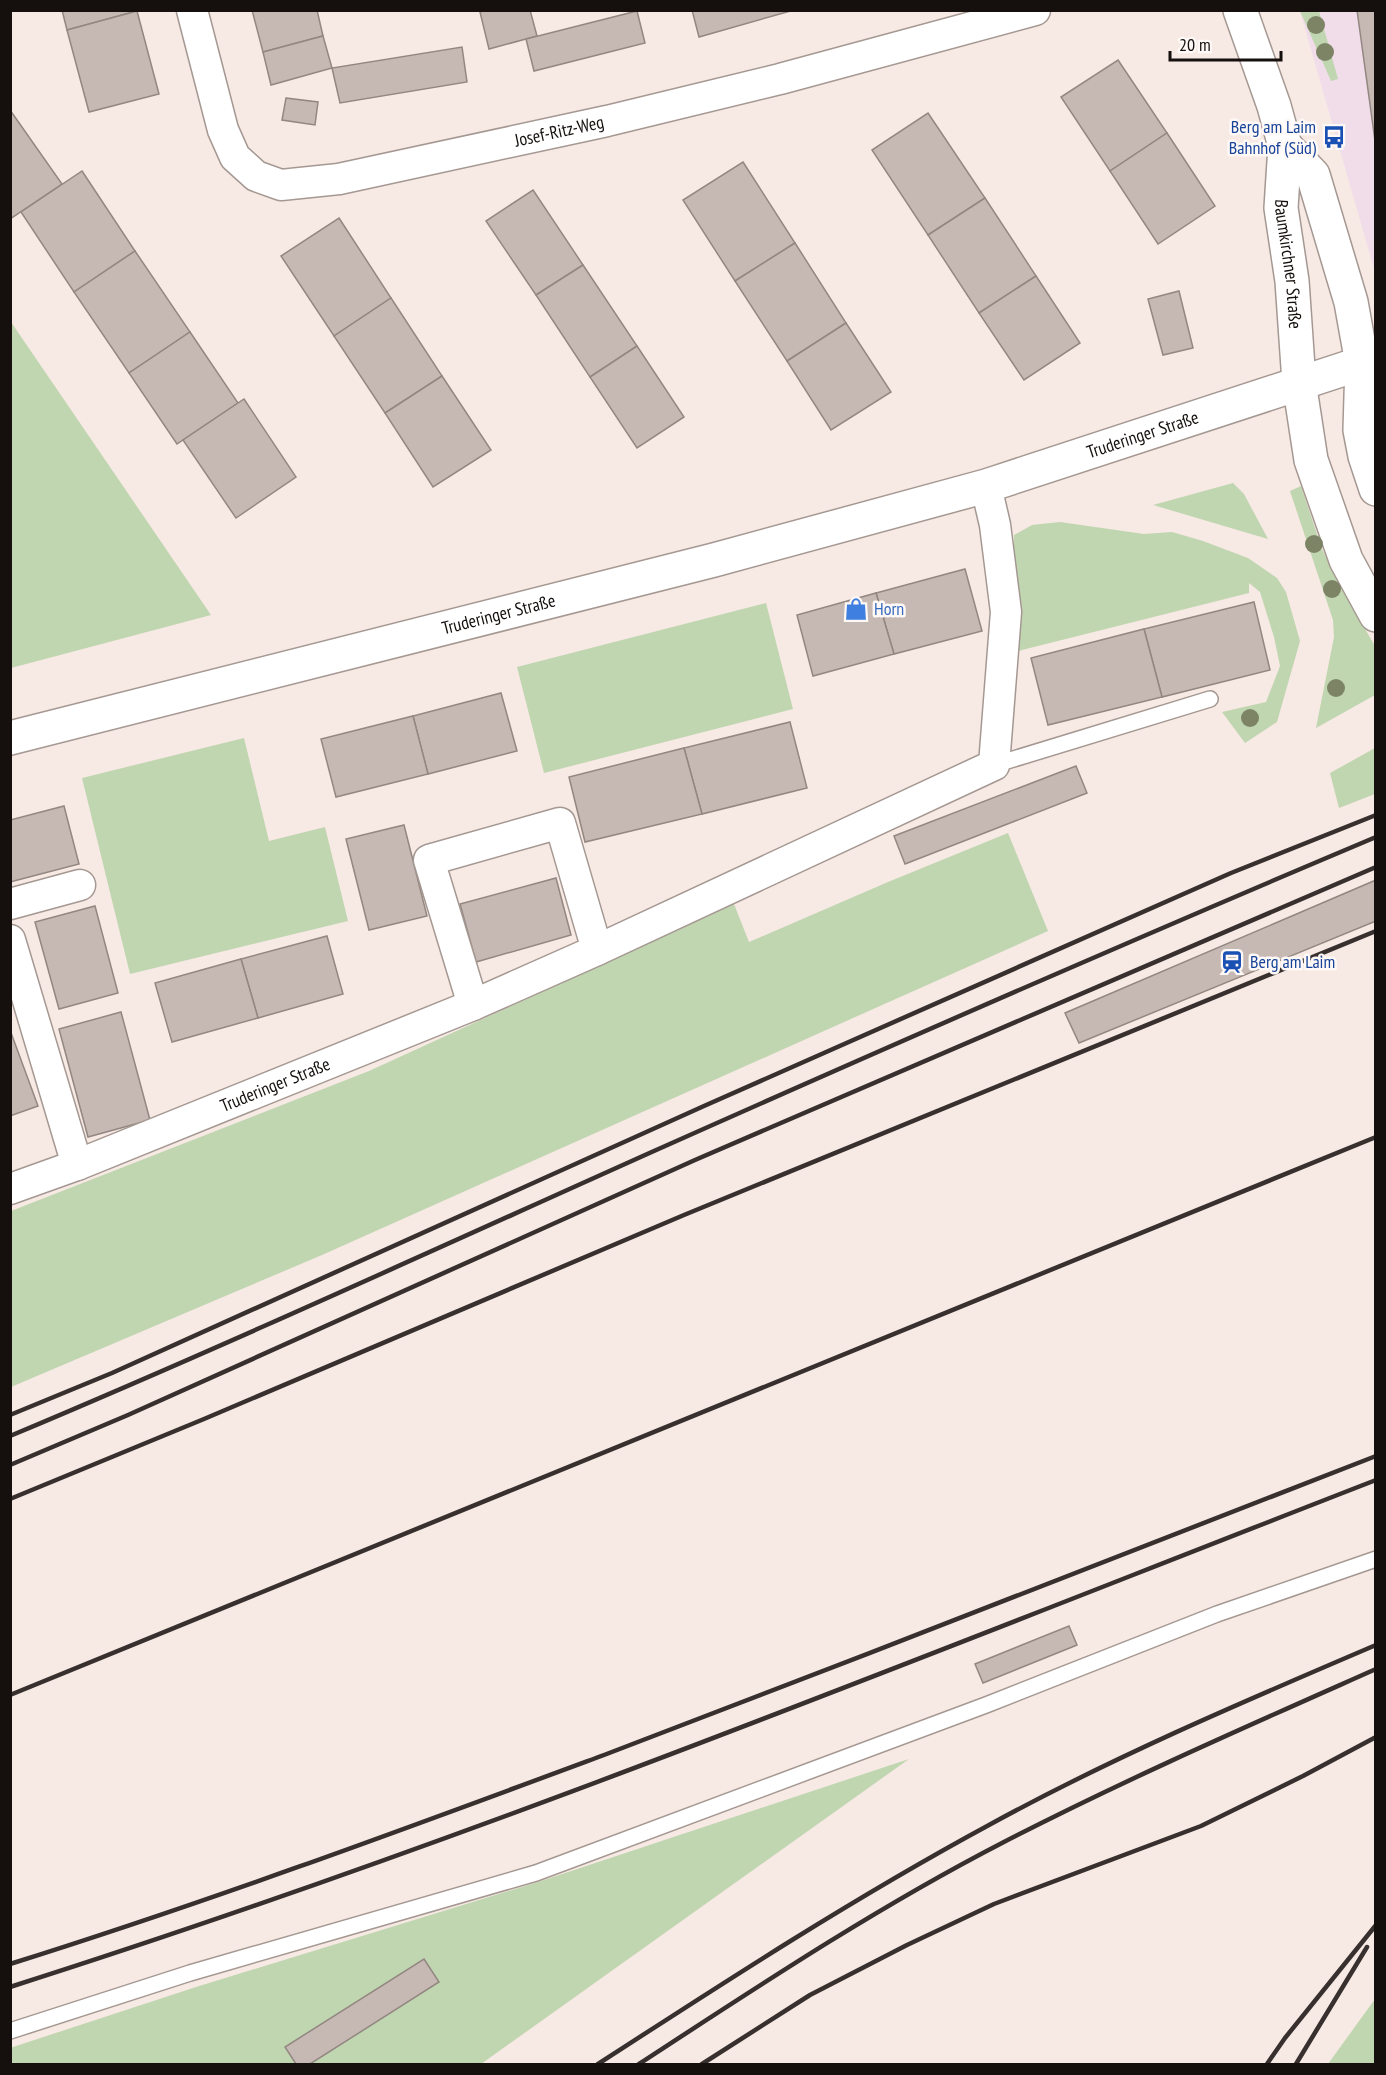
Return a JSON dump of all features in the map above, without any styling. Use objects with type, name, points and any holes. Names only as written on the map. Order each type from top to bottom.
[{"type":"street","name":"Josef-Ritz-Weg","points":[[192,10],[223,130],[236,157],[256,176],[281,186],[339,179],[607,121],[780,79],[1035,10]]},
{"type":"street","name":"Baumkirchner Straße","points":[[1240,10],[1274,106],[1285,146],[1281,207],[1292,281],[1299,382]]},
{"type":"street","name":"Baumkirchner Straße","points":[[1285,146],[1314,175],[1369,361]]},
{"type":"street","name":"Truderinger Straße","points":[[10,738],[703,563],[986,486],[1369,361]]},
{"type":"street","points":[[1369,361],[1360,430],[1365,456],[1376,489]]},
{"type":"street","points":[[1299,382],[1311,460],[1346,560],[1376,615]]},
{"type":"street","points":[[986,486],[995,525],[1005,612],[994,765]]},
{"type":"street","name":"Truderinger Straße","points":[[10,1189],[77,1165],[473,1005],[597,950],[994,765]]},
{"type":"street","points":[[473,1005],[429,860],[560,823],[597,950]]},
{"type":"street","points":[[10,904],[80,885]]},
{"type":"street","points":[[10,940],[77,1165]]},
{"type":"lane","name":"Truderinger Straße","points":[[994,765],[1210,699]]},
{"type":"lane","points":[[10,2031],[190,1973],[536,1873],[986,1705],[1217,1614],[1376,1559]]},
{"type":"shaded area","points":[[1300,11],[1375,11],[1375,272]]},
{"type":"green space","points":[[1300,11],[1319,11],[1338,79],[1331,81]]},
{"type":"green space","points":[[11,322],[211,615],[11,668]]},
{"type":"green space","points":[[1233,483],[1244,494],[1268,539],[1153,505]]},
{"type":"green space","points":[[1301,486],[1322,549],[1375,646],[1375,695],[1316,728],[1334,637],[1333,620],[1290,491]]},
{"type":"green space","points":[[1060,522],[1144,534],[1172,532],[1248,558],[1277,578],[1286,592],[1300,641],[1277,722],[1245,743],[1222,712],[1266,702],[1280,666],[1260,592],[1249,583],[1249,593],[1014,652],[1014,535],[1032,525]]},
{"type":"green space","points":[[766,603],[793,709],[544,773],[517,667]]},
{"type":"green space","points":[[244,738],[269,841],[325,827],[348,921],[130,974],[82,778]]},
{"type":"green space","points":[[1375,748],[1375,794],[1339,808],[1330,773]]},
{"type":"green space","points":[[1008,833],[1048,931],[322,1255],[11,1387],[11,1211],[369,1071],[734,904],[749,942]]},
{"type":"green space","points":[[909,1759],[481,2064],[11,2064],[10,2048],[196,1987],[538,1882]]},
{"type":"green space","points":[[1375,1999],[1375,2064],[1328,2064]]},
{"type":"building","points":[[62,10],[137,10],[137,11],[67,30]]},
{"type":"building","points":[[252,10],[317,10],[323,36],[263,52]]},
{"type":"building","points":[[530,10],[537,36],[489,49],[480,12]]},
{"type":"building","points":[[692,10],[794,10],[699,37]]},
{"type":"building","points":[[1357,10],[1376,10],[1376,148]]},
{"type":"building","points":[[137,11],[159,94],[89,112],[67,30]]},
{"type":"building","points":[[637,11],[645,43],[534,71],[526,39]]},
{"type":"building","points":[[323,36],[332,68],[271,85],[263,52]]},
{"type":"building","points":[[462,47],[467,82],[340,103],[332,68]]},
{"type":"building","points":[[1118,60],[1167,133],[1110,171],[1061,97]]},
{"type":"building","points":[[286,98],[318,102],[315,125],[282,120]]},
{"type":"building","points":[[10,110],[62,184],[10,219]]},
{"type":"building","points":[[928,113],[985,198],[928,235],[872,150]]},
{"type":"building","points":[[1167,133],[1215,206],[1158,244],[1110,171]]},
{"type":"building","points":[[743,162],[795,243],[735,281],[683,200]]},
{"type":"building","points":[[82,171],[135,251],[74,292],[21,212]]},
{"type":"building","points":[[533,190],[583,265],[536,295],[486,221]]},
{"type":"building","points":[[985,198],[1036,276],[979,313],[928,235]]},
{"type":"building","points":[[339,218],[391,298],[334,336],[281,256]]},
{"type":"building","points":[[795,243],[846,323],[787,361],[735,281]]},
{"type":"building","points":[[135,251],[190,332],[129,373],[74,292]]},
{"type":"building","points":[[583,265],[637,346],[590,377],[536,295]]},
{"type":"building","points":[[1036,276],[1080,343],[1024,380],[979,313]]},
{"type":"building","points":[[1179,291],[1193,348],[1163,355],[1148,299]]},
{"type":"building","points":[[391,298],[442,376],[385,413],[334,336]]},
{"type":"building","points":[[846,323],[891,392],[831,430],[787,361]]},
{"type":"building","points":[[190,332],[238,403],[177,444],[129,373]]},
{"type":"building","points":[[637,346],[684,417],[637,448],[590,377]]},
{"type":"building","points":[[442,376],[491,450],[433,487],[385,413]]},
{"type":"building","points":[[244,399],[296,477],[236,518],[183,440]]},
{"type":"building","points":[[965,569],[982,631],[894,654],[876,593]]},
{"type":"building","points":[[876,593],[894,654],[813,676],[797,615]]},
{"type":"building","points":[[1254,602],[1270,670],[1162,697],[1144,629]]},
{"type":"building","points":[[1144,629],[1162,697],[1048,725],[1031,658]]},
{"type":"building","points":[[501,693],[517,751],[428,774],[413,716]]},
{"type":"building","points":[[413,716],[428,774],[336,797],[321,739]]},
{"type":"building","points":[[790,722],[807,788],[702,814],[684,748]]},
{"type":"building","points":[[684,748],[702,814],[585,842],[569,777]]},
{"type":"building","points":[[1076,766],[1087,793],[905,864],[894,836]]},
{"type":"building","points":[[64,806],[79,864],[10,882],[10,820]]},
{"type":"building","points":[[404,825],[427,916],[369,930],[346,839]]},
{"type":"building","points":[[556,878],[571,935],[476,962],[460,904]]},
{"type":"building","points":[[1376,880],[1376,921],[1079,1043],[1065,1013]]},
{"type":"building","points":[[95,906],[118,993],[59,1009],[35,922]]},
{"type":"building","points":[[327,936],[343,994],[258,1018],[241,959]]},
{"type":"building","points":[[241,959],[258,1018],[172,1042],[155,983]]},
{"type":"building","points":[[121,1012],[150,1120],[88,1137],[59,1029]]},
{"type":"building","points":[[10,1030],[38,1106],[10,1116]]},
{"type":"building","points":[[1069,1626],[1077,1645],[983,1683],[975,1664]]},
{"type":"building","points":[[424,1959],[439,1982],[310,2064],[296,2064],[285,2047]]},
{"type":"railway","points":[[10,1415],[112,1373],[704,1106],[1231,873],[1376,815]]},
{"type":"railway","points":[[10,1436],[253,1331],[924,1032],[1376,837]]},
{"type":"railway","points":[[10,1465],[128,1415],[695,1160],[1376,867]]},
{"type":"railway","points":[[10,1499],[684,1215],[1376,931]]},
{"type":"railway","points":[[10,1695],[1376,1137]]},
{"type":"railway","points":[[10,1964],[382,1837],[604,1755],[1376,1456]]},
{"type":"railway","points":[[10,1987],[355,1871],[526,1808],[867,1679],[1376,1480]]},
{"type":"railway","points":[[598,2064],[840,1911],[989,1825],[1131,1753],[1376,1645]]},
{"type":"railway","points":[[639,2064],[818,1949],[955,1868],[1141,1775],[1376,1669]]},
{"type":"railway","points":[[702,2064],[810,1995],[907,1945],[994,1904],[1201,1826],[1376,1737]]},
{"type":"railway","points":[[1267,2064],[1285,2038],[1376,1925]]},
{"type":"railway","points":[[1296,2064],[1367,1947]]},
{"type":"place","name":"Berg am Laim Bahnhof (Süd)","points":[[1334,137]]},
{"type":"place","name":"Horn","points":[[856,609]]},
{"type":"place","name":"Berg am Laim","points":[[1232,962]]}]
